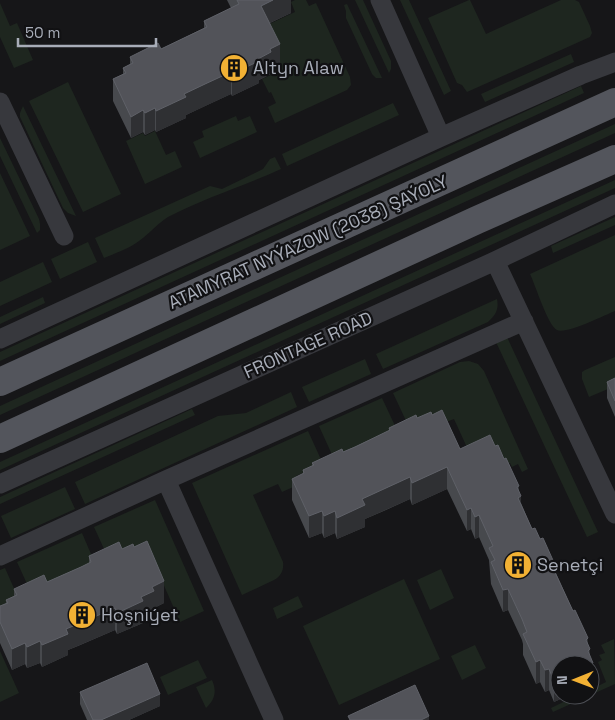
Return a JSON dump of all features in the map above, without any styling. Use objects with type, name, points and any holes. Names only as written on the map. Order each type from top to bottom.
[{"type":"main road","name":"ATAMYRAT NYÝAZOW (2038) ŞAÝOLY","points":[[0,382],[615,102]]},
{"type":"main road","points":[[0,439],[477,220],[615,160]]},
{"type":"street","points":[[380,0],[441,137]]},
{"type":"street","points":[[0,339],[441,137],[581,74],[615,62]]},
{"type":"street","points":[[0,102],[64,236]]},
{"type":"street","name":"FRONTAGE ROAD","points":[[0,484],[495,261],[615,204]]},
{"type":"street","points":[[495,261],[615,514]]},
{"type":"street","points":[[0,556],[524,321]]},
{"type":"street","points":[[166,480],[274,720]]},
{"type":"shaded area","points":[[306,0],[309,6],[316,3],[350,77],[351,85],[347,90],[275,123],[268,107],[276,103],[262,79],[273,74],[271,71],[281,67],[263,27],[295,12],[291,2]]},
{"type":"shaded area","points":[[355,0],[363,0],[391,61],[389,73]]},
{"type":"shaded area","points":[[400,0],[409,0],[451,91],[444,95]]},
{"type":"shaded area","points":[[469,0],[486,34],[561,0],[575,0],[579,2],[592,33],[590,37],[467,92],[462,85],[457,83],[428,18]]},
{"type":"shaded area","points":[[0,3],[10,26],[17,23],[33,60],[14,68],[0,37]]},
{"type":"shaded area","points":[[347,4],[382,78],[376,78],[372,74],[346,18],[344,5]]},
{"type":"shaded area","points":[[571,54],[574,62],[485,102],[481,94]]},
{"type":"shaded area","points":[[68,82],[121,194],[83,212],[29,101]]},
{"type":"shaded area","points":[[581,86],[584,93],[0,361],[0,352]]},
{"type":"shaded area","points":[[393,103],[399,115],[287,166],[282,154]]},
{"type":"shaded area","points":[[23,106],[76,216],[68,213],[63,208],[20,117]]},
{"type":"shaded area","points":[[236,116],[238,121],[250,116],[257,132],[200,158],[193,142],[204,137],[202,131]]},
{"type":"shaded area","points":[[615,124],[615,133],[0,415],[0,406]]},
{"type":"shaded area","points":[[155,131],[166,155],[175,151],[182,167],[145,184],[126,141],[143,133],[145,136]]},
{"type":"shaded area","points":[[0,138],[39,219],[40,230],[37,233],[0,156]]},
{"type":"shaded area","points":[[275,157],[281,169],[168,217],[135,244],[104,258],[95,238],[210,186],[222,189],[263,169],[270,159]]},
{"type":"shaded area","points":[[0,173],[30,236],[0,250]]},
{"type":"shaded area","points":[[615,180],[615,188],[0,470],[0,462]]},
{"type":"shaded area","points":[[615,217],[615,225],[553,253],[551,246]]},
{"type":"shaded area","points":[[615,235],[615,311],[568,330],[557,330],[553,327],[546,313],[530,274]]},
{"type":"shaded area","points":[[88,242],[97,262],[60,279],[51,259]]},
{"type":"shaded area","points":[[43,262],[52,282],[0,306],[0,282]]},
{"type":"shaded area","points":[[43,297],[45,303],[0,324],[0,317]]},
{"type":"shaded area","points":[[497,299],[498,306],[496,312],[488,322],[383,369],[376,354]]},
{"type":"shaded area","points":[[507,337],[598,532],[587,537],[496,342]]},
{"type":"shaded area","points":[[615,357],[615,386],[589,397],[582,379],[582,372]]},
{"type":"shaded area","points":[[365,359],[371,374],[309,402],[302,387]]},
{"type":"shaded area","points":[[469,361],[478,364],[484,371],[528,469],[522,472],[518,464],[512,467],[510,463],[506,464],[497,445],[481,452],[470,454],[454,419],[443,423],[408,425],[393,393],[460,362]]},
{"type":"shaded area","points":[[291,392],[297,407],[85,504],[75,482],[218,416],[246,413]]},
{"type":"shaded area","points":[[382,398],[397,430],[334,459],[319,426]]},
{"type":"shaded area","points":[[192,409],[195,415],[0,504],[0,497]]},
{"type":"shaded area","points":[[308,431],[323,464],[296,476],[300,484],[282,492],[278,484],[253,495],[283,562],[282,572],[274,580],[242,595],[192,483]]},
{"type":"shaded area","points":[[65,487],[75,509],[11,538],[1,516]]},
{"type":"shaded area","points":[[155,500],[204,611],[180,622],[151,556],[110,562],[94,527]]},
{"type":"shaded area","points":[[82,533],[97,568],[33,597],[17,562]]},
{"type":"shaded area","points":[[5,568],[20,602],[0,624],[0,570]]},
{"type":"shaded area","points":[[441,569],[454,598],[430,610],[417,580]]},
{"type":"shaded area","points":[[404,579],[440,659],[339,705],[303,626]]},
{"type":"shaded area","points":[[298,596],[303,607],[277,619],[273,608]]},
{"type":"shaded area","points":[[614,639],[615,684],[600,691],[600,685],[606,682],[600,667],[600,661],[602,660],[599,655],[605,653],[601,645]]},
{"type":"shaded area","points":[[475,645],[486,668],[462,680],[451,656]]},
{"type":"shaded area","points":[[0,651],[19,693],[0,702]]},
{"type":"shaded area","points":[[198,660],[207,678],[168,695],[160,677]]},
{"type":"shaded area","points":[[212,680],[214,695],[206,708],[196,687]]},
{"type":"shaded area","points":[[557,705],[568,705],[553,712],[551,708]]},
{"type":"building","name":"Altyn Alaw","points":[[237,0],[273,0],[261,6],[280,44],[270,49],[271,52],[258,59],[259,61],[184,94],[186,97],[156,111],[155,108],[145,113],[143,110],[131,117],[113,79],[126,73],[123,68],[133,63],[130,57],[158,43],[161,49],[207,27],[204,21],[239,4]]},
{"type":"building","points":[[615,378],[615,401],[607,382]]},
{"type":"building","name":"Senetçi","points":[[442,410],[460,449],[490,435],[495,446],[498,445],[519,486],[517,487],[521,496],[518,498],[532,529],[535,528],[540,539],[543,538],[556,567],[553,568],[588,638],[586,640],[590,649],[588,651],[590,655],[550,655],[550,671],[549,669],[545,670],[540,660],[536,662],[523,634],[527,632],[522,619],[508,589],[503,590],[491,562],[495,560],[489,548],[493,546],[479,515],[475,517],[471,508],[467,510],[447,467],[412,483],[410,477],[362,499],[365,505],[337,518],[335,511],[324,516],[322,511],[309,516],[292,479],[304,473],[303,470],[314,465],[312,463],[342,449],[343,452],[355,447],[416,415],[417,418],[431,412],[432,415]]},
{"type":"building","name":"Hoşniýet","points":[[147,541],[164,581],[152,587],[154,591],[141,597],[143,601],[117,613],[115,608],[66,629],[68,634],[42,645],[40,641],[27,647],[25,643],[12,649],[0,622],[0,606],[8,603],[6,600],[17,595],[14,589],[44,575],[47,582],[81,567],[91,562],[89,556],[119,542],[122,549],[133,544],[134,547]]},
{"type":"building","points":[[147,663],[160,694],[101,720],[93,720],[80,692]]},
{"type":"building","points":[[415,685],[429,716],[421,720],[350,720],[348,716]]},
{"type":"place","name":"Altyn Alaw","points":[[234,68]]},
{"type":"place","name":"Senetçi","points":[[518,565]]},
{"type":"place","name":"Hoşniýet","points":[[82,615]]}]
